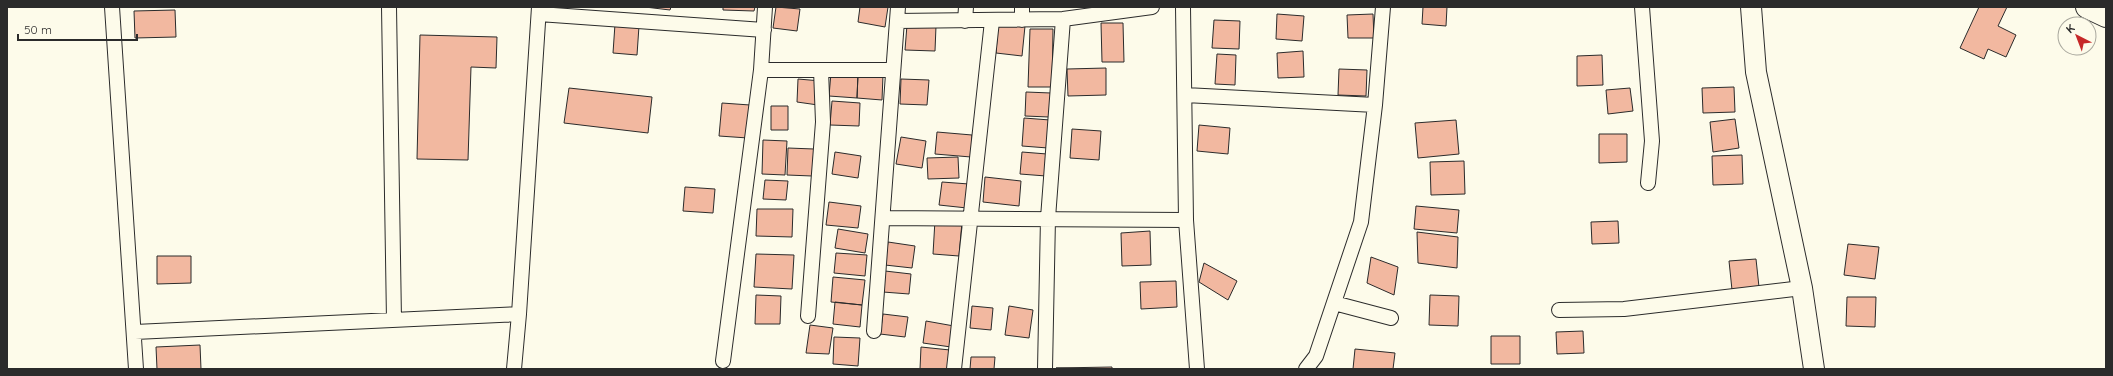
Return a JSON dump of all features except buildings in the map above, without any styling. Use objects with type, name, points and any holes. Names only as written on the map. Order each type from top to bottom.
[{"type":"highway","points":[[2087,7],[2106,16]]},
{"type":"street","points":[[112,7],[136,369]]},
{"type":"street","points":[[389,7],[394,320]]},
{"type":"street","points":[[722,361],[762,70],[765,7]]},
{"type":"street","points":[[874,331],[898,7]]},
{"type":"street","points":[[965,21],[966,7]]},
{"type":"street","points":[[897,21],[992,21],[1022,14],[1063,19],[1119,9],[1152,7]]},
{"type":"street","points":[[1183,7],[1186,220],[1197,369]]},
{"type":"street","points":[[1306,369],[1316,356],[1360,222],[1375,105],[1382,7]]},
{"type":"street","points":[[1642,7],[1652,141],[1648,183]]},
{"type":"street","points":[[1751,7],[1756,72],[1802,288],[1814,369]]},
{"type":"street","points":[[514,369],[539,10],[764,30]]},
{"type":"street","points":[[1045,369],[1048,218],[1063,19]]},
{"type":"street","points":[[954,369],[992,21]]},
{"type":"street","points":[[762,70],[894,70]]},
{"type":"street","points":[[808,316],[822,130],[821,70]]},
{"type":"street","points":[[1185,95],[1375,105]]},
{"type":"street","points":[[883,218],[1186,220]]},
{"type":"street","points":[[1559,310],[1624,309],[1802,288]]},
{"type":"street","points":[[1334,303],[1391,318]]},
{"type":"street","points":[[134,332],[519,314]]}]
